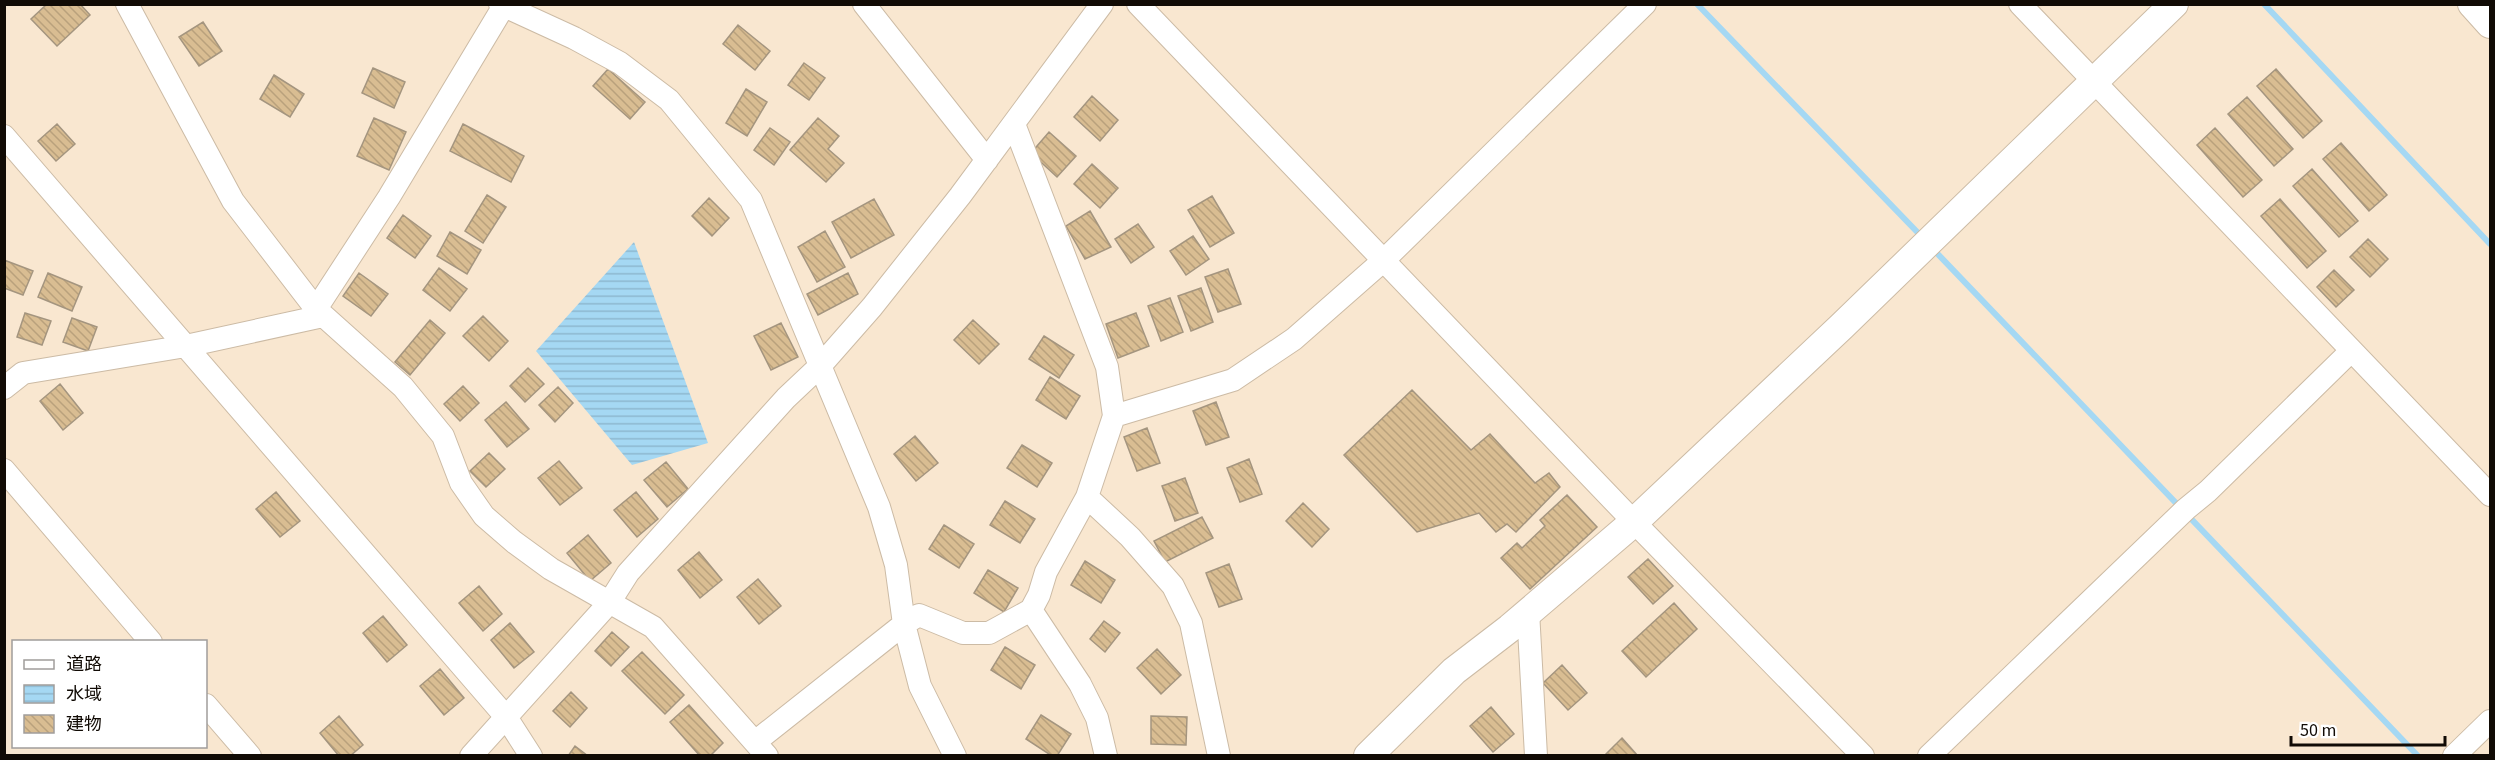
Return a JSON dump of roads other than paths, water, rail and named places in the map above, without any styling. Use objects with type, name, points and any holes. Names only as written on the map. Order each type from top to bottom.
[{"type":"street","points":[[127,4],[233,201],[319,313],[381,365],[403,387],[443,436],[461,483],[484,516],[551,569],[652,627],[761,749],[904,624],[919,615],[963,633],[988,633],[1031,610],[1039,595],[1046,572],[1087,497],[1114,416],[1107,367],[1014,124]]},
{"type":"street","points":[[864,4],[987,159]]},
{"type":"street","points":[[471,756],[609,603],[636,565],[786,398],[820,365],[910,260],[1102,4]]},
{"type":"street","points":[[1138,4],[1634,522],[1863,756]]},
{"type":"street","points":[[1114,416],[1233,380],[1294,339],[1384,260],[1645,4]]},
{"type":"street","points":[[2020,4],[2490,495]]},
{"type":"street","points":[[1368,756],[1454,671],[1634,522],[2174,4]]},
{"type":"street","points":[[2472,4],[2490,24]]},
{"type":"street","points":[[4,388],[23,373],[186,346],[319,313],[503,5],[574,38],[620,63],[669,100],[751,200],[879,507],[896,565],[904,624],[920,686],[956,756]]},
{"type":"street","points":[[4,136],[506,717],[531,756]]},
{"type":"street","points":[[1929,756],[2183,512],[2208,491],[2351,351]]},
{"type":"street","points":[[4,470],[149,640]]},
{"type":"street","points":[[1087,497],[1130,537],[1173,586],[1191,623],[1219,756]]},
{"type":"street","points":[[1031,610],[1080,684],[1097,718],[1106,756]]},
{"type":"street","points":[[1528,611],[1536,756]]},
{"type":"street","points":[[207,706],[250,756]]},
{"type":"street","points":[[2454,756],[2490,721]]},
{"type":"water","points":[[634,242],[708,443],[632,465],[536,351]]},
{"type":"waterway","points":[[1697,4],[1922,237]]},
{"type":"waterway","points":[[2264,4],[2490,244]]},
{"type":"waterway","points":[[1933,249],[2418,756]]}]
